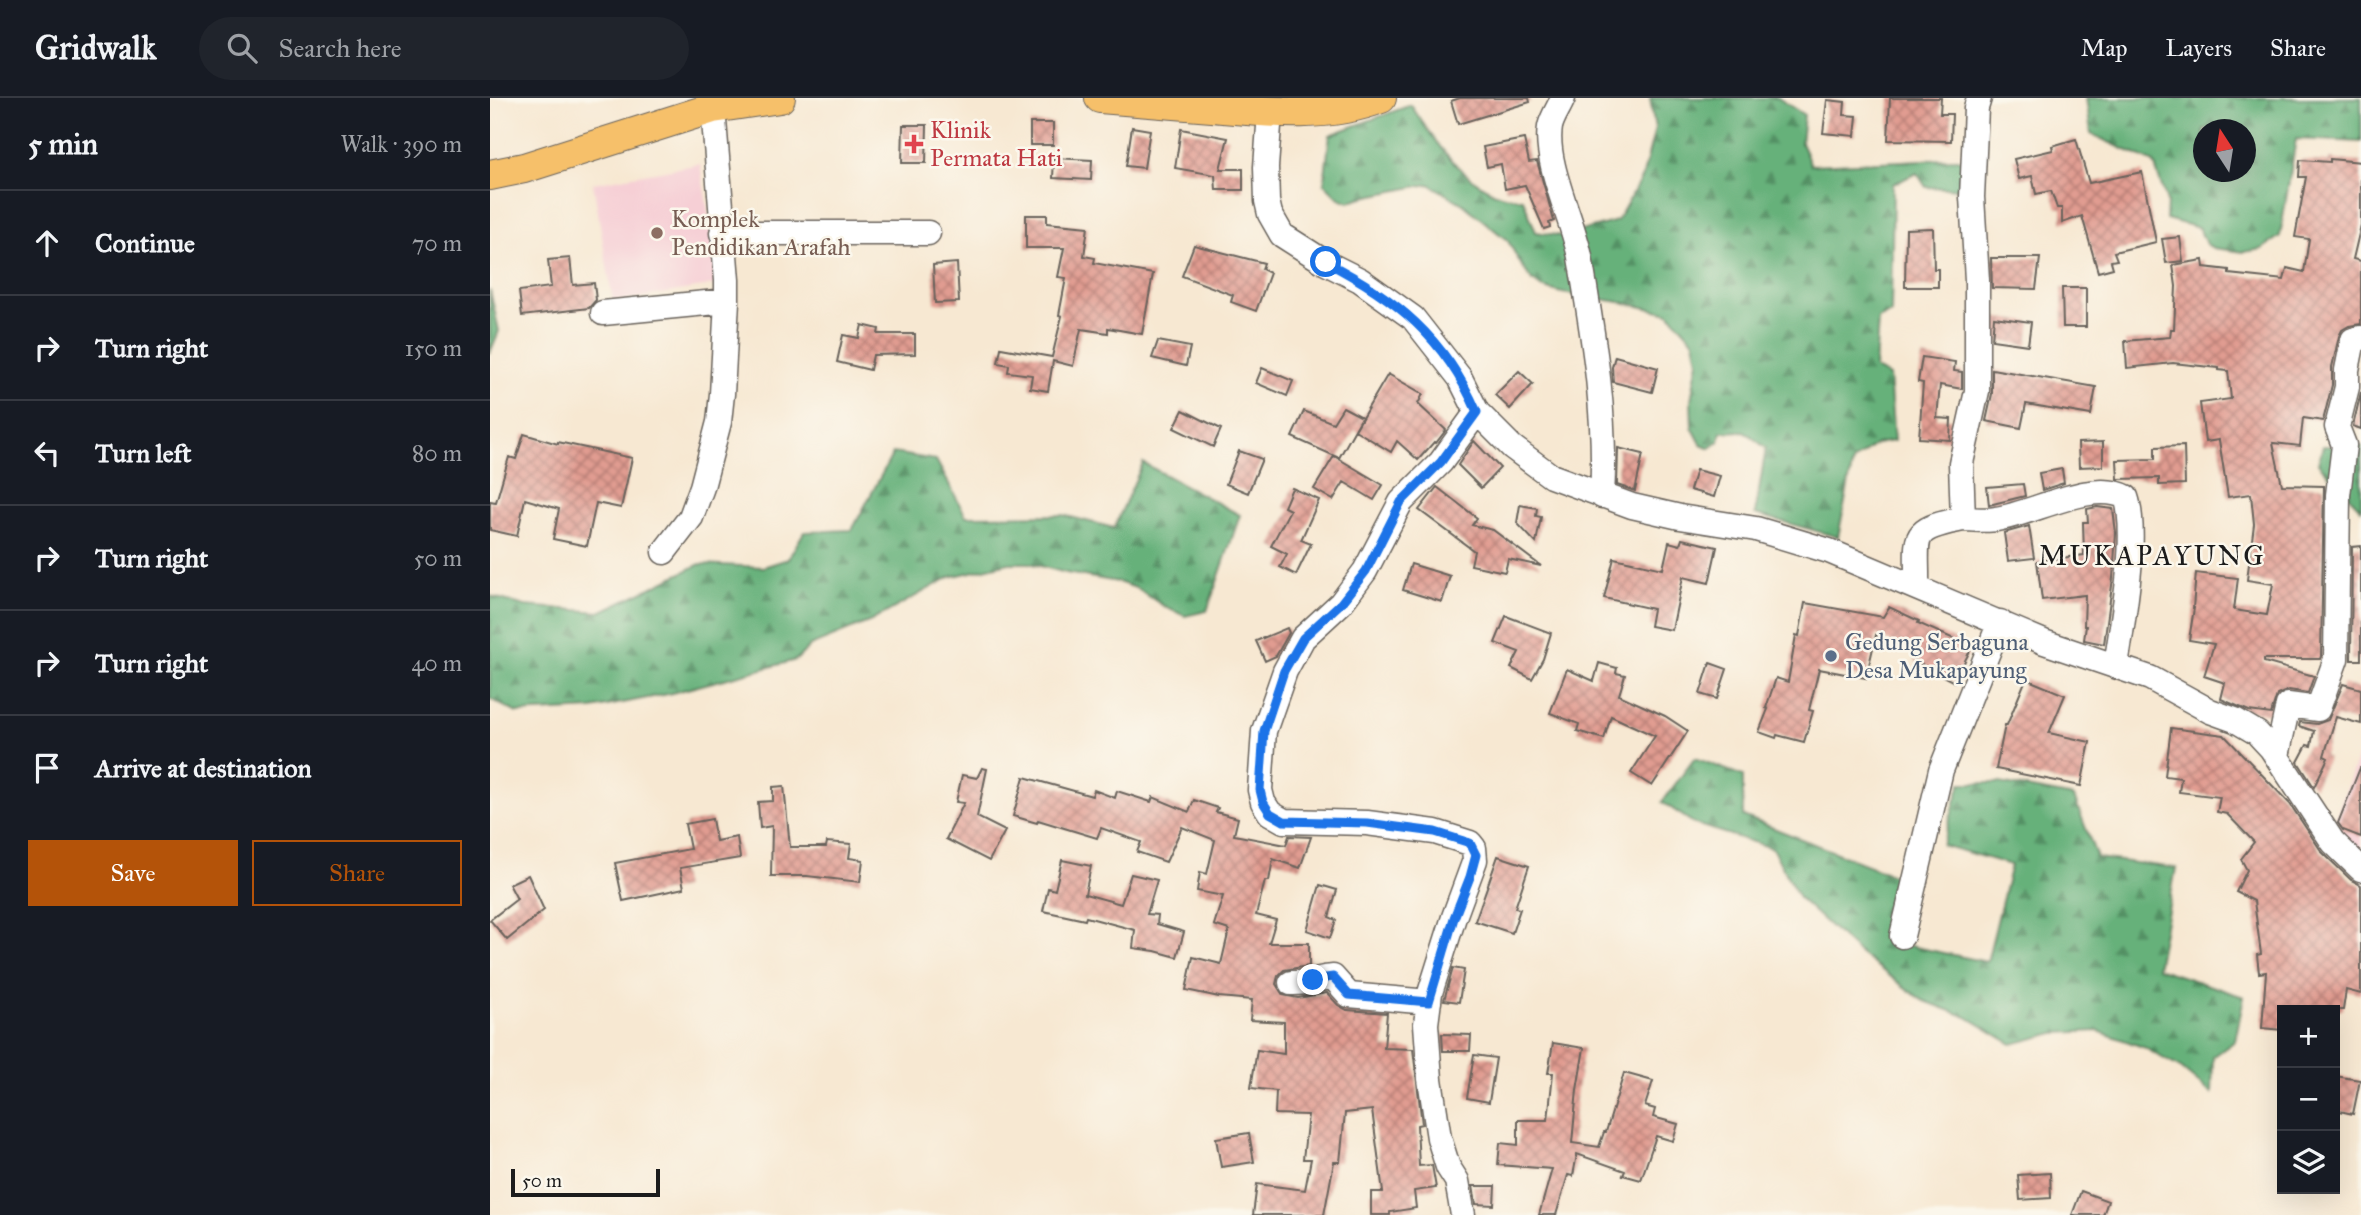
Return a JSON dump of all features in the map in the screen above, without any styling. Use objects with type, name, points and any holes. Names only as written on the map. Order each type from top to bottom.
[{"type":"main road","points":[[490,176],[524,168],[713,108],[780,98]]},
{"type":"main road","points":[[1100,98],[1270,112],[1320,111],[1365,104],[1381,98]]},
{"type":"street","points":[[1563,98],[1551,124],[1549,139],[1579,252],[1596,356],[1602,431],[1602,496]]},
{"type":"street","points":[[1963,519],[1961,463],[1977,391],[1977,280],[1972,197],[1976,108],[1979,98]]},
{"type":"street","points":[[664,552],[691,517],[719,422],[727,280],[713,108]]},
{"type":"street","points":[[1270,112],[1267,190],[1270,214],[1282,235],[1360,280],[1413,318],[1460,378],[1477,412],[1512,447],[1551,476],[1632,506],[1756,529],[1829,551],[2044,642],[2150,678],[2257,733],[2277,756],[2333,842],[2361,869]]},
{"type":"street","points":[[722,233],[928,233]]},
{"type":"street","points":[[603,313],[727,301]]},
{"type":"street","points":[[2277,756],[2288,705],[2318,709],[2336,659],[2338,495],[2344,444],[2337,427],[2347,387],[2347,370],[2353,340],[2361,338]]},
{"type":"street","points":[[1463,1215],[1457,1181],[1448,1167],[1438,1138],[1426,1024],[1429,1002],[1454,918],[1473,869],[1476,855],[1474,848],[1470,843],[1435,832],[1367,823],[1284,821],[1270,813],[1260,790],[1264,731],[1284,671],[1303,638],[1341,603],[1366,571],[1401,502],[1441,462],[1477,412]]},
{"type":"street","points":[[1917,587],[1918,539],[1922,531],[1931,525],[1963,519],[1997,519],[2114,490],[2126,497],[2130,510],[2131,533],[2116,666]]},
{"type":"street","points":[[1902,936],[1941,771],[2000,622]]},
{"type":"street","points":[[1291,983],[1307,984],[1313,980],[1333,977],[1349,995],[1429,1002]]},
{"type":"shaded area","name":"Komplek Pendidikan Arafah","points":[[700,164],[720,284],[613,302],[593,183]]},
{"type":"shaded area","points":[[2361,748],[2361,857],[2330,833]]},
{"type":"green space","points":[[1650,98],[1778,98],[1804,115],[1801,143],[1811,165],[1959,159],[1966,166],[1964,189],[1926,187],[1917,173],[1893,184],[1891,313],[1878,319],[1875,369],[1889,376],[1894,441],[1876,444],[1853,461],[1838,537],[1755,514],[1766,448],[1744,431],[1721,432],[1719,442],[1710,448],[1701,444],[1692,427],[1691,400],[1698,361],[1694,341],[1669,313],[1541,287],[1523,268],[1508,241],[1463,204],[1429,184],[1349,202],[1339,198],[1324,183],[1330,135],[1411,105],[1438,145],[1461,170],[1487,189],[1523,199],[1536,232],[1563,236],[1617,221],[1643,175],[1655,129]]},
{"type":"green space","points":[[2086,98],[2361,98],[2361,142],[2296,139],[2280,236],[2262,249],[2244,252],[2213,248],[2206,244],[2199,228],[2166,219],[2167,202],[2154,163],[2091,134]]},
{"type":"green space","points":[[490,290],[499,331],[490,353]]},
{"type":"green space","points":[[2323,446],[2361,446],[2361,509],[2318,463]]},
{"type":"green space","points":[[893,453],[936,460],[966,516],[1063,515],[1114,528],[1143,463],[1240,515],[1207,611],[1185,616],[1136,588],[1118,582],[1029,563],[1009,563],[950,577],[871,621],[810,646],[796,660],[668,694],[592,709],[517,713],[490,699],[490,596],[525,606],[600,612],[700,564],[763,567],[788,559],[804,532],[852,530]]},
{"type":"green space","points":[[1695,758],[1743,776],[1743,816],[1900,878],[1891,942],[1987,962],[2011,865],[1942,845],[1961,783],[2000,783],[2074,797],[2097,858],[2176,868],[2157,968],[2244,997],[2235,1041],[2213,1057],[2212,1094],[2182,1069],[2143,1047],[2098,1031],[2055,1033],[2012,1044],[1967,1017],[1922,1000],[1859,953],[1799,898],[1772,848],[1695,824],[1662,802]]},
{"type":"building","points":[[1460,98],[1529,98],[1530,102],[1458,124],[1451,101]]},
{"type":"building","points":[[1890,98],[1941,98],[1940,114],[1952,114],[1951,141],[1888,140]]},
{"type":"building","points":[[1827,100],[1845,102],[1844,115],[1857,116],[1855,136],[1823,133]]},
{"type":"building","points":[[1030,123],[1053,123],[1053,145],[1030,145]]},
{"type":"building","name":"Klinik Permata Hati","points":[[903,125],[927,125],[926,163],[902,163]]},
{"type":"building","points":[[1132,127],[1150,130],[1144,168],[1126,166]]},
{"type":"building","points":[[1181,129],[1228,138],[1220,169],[1243,169],[1243,190],[1216,190],[1215,175],[1175,168]]},
{"type":"building","points":[[1524,139],[1529,162],[1537,161],[1554,221],[1549,223],[1550,227],[1544,229],[1525,185],[1505,189],[1501,164],[1487,167],[1483,147]]},
{"type":"building","points":[[2076,139],[2089,183],[2142,172],[2156,242],[2114,252],[2117,260],[2111,261],[2113,268],[2098,272],[2082,216],[2062,223],[2062,208],[2057,208],[2051,191],[2036,194],[2032,176],[2019,179],[2014,159],[2053,150],[2052,146]]},
{"type":"building","points":[[1054,158],[1092,160],[1091,180],[1053,178]]},
{"type":"building","points":[[2330,159],[2361,162],[2361,225],[2353,259],[2361,261],[2361,324],[2349,326],[2342,330],[2339,336],[2332,367],[2332,385],[2323,421],[2303,418],[2300,446],[2273,443],[2282,485],[2324,486],[2321,656],[2320,659],[2264,659],[2264,662],[2314,676],[2308,693],[2289,690],[2277,695],[2271,714],[2249,711],[2221,699],[2225,683],[2204,676],[2214,644],[2189,640],[2196,573],[2238,578],[2234,610],[2267,615],[2273,584],[2247,580],[2254,524],[2251,494],[2228,497],[2219,440],[2205,442],[2200,403],[2231,399],[2228,371],[2173,363],[2127,368],[2125,341],[2170,337],[2171,329],[2174,329],[2176,286],[2173,265],[2203,260],[2204,267],[2229,270],[2229,274],[2284,280],[2287,268],[2304,272],[2309,239],[2295,237],[2306,177],[2299,177],[2300,160],[2330,162]]},
{"type":"building","points":[[1026,215],[1047,215],[1047,223],[1088,227],[1084,256],[1095,258],[1094,263],[1153,274],[1142,334],[1108,328],[1108,333],[1081,329],[1073,366],[1053,361],[1048,391],[1030,388],[1032,375],[1008,372],[1009,365],[998,363],[1001,348],[1052,357],[1062,316],[1059,315],[1066,278],[1058,277],[1064,248],[1026,248]]},
{"type":"building","points":[[1933,228],[1934,269],[1938,269],[1938,287],[1905,287],[1906,229]]},
{"type":"building","points":[[2180,237],[2183,261],[2166,263],[2162,239]]},
{"type":"building","points":[[1194,245],[1264,263],[1262,269],[1270,273],[1256,311],[1231,302],[1233,295],[1182,276]]},
{"type":"building","points":[[570,258],[573,285],[594,283],[596,300],[589,308],[522,316],[519,291],[551,287],[548,260]]},
{"type":"building","points":[[1991,258],[2040,258],[2036,289],[1992,288]]},
{"type":"building","points":[[957,263],[959,302],[935,303],[933,265]]},
{"type":"building","points":[[2062,288],[2086,288],[2086,327],[2063,327]]},
{"type":"building","points":[[1994,317],[2031,322],[2028,345],[1992,340]]},
{"type":"building","points":[[862,325],[879,329],[878,334],[915,334],[915,354],[873,355],[870,370],[837,362],[843,335],[859,338]]},
{"type":"building","points":[[1158,341],[1190,347],[1186,366],[1152,358]]},
{"type":"building","points":[[1615,356],[1658,368],[1652,392],[1613,382],[1612,367]]},
{"type":"building","points":[[1922,357],[1955,362],[1954,371],[1962,372],[1962,389],[1940,385],[1937,418],[1951,419],[1950,440],[1919,438],[1923,383],[1918,382]]},
{"type":"building","points":[[1262,368],[1293,381],[1287,396],[1256,383]]},
{"type":"building","points":[[1992,369],[2096,387],[2091,415],[2026,404],[2021,428],[1986,421],[1992,394]]},
{"type":"building","points":[[1519,371],[1533,384],[1510,409],[1495,395]]},
{"type":"building","points":[[1388,374],[1423,394],[1418,404],[1446,430],[1418,460],[1397,441],[1391,452],[1355,430]]},
{"type":"building","points":[[2361,392],[2361,429],[2353,426]]},
{"type":"building","points":[[1343,407],[1362,417],[1339,458],[1292,437],[1304,411],[1333,423]]},
{"type":"building","points":[[1183,410],[1221,429],[1213,447],[1174,428]]},
{"type":"building","points":[[524,434],[558,444],[632,458],[621,508],[596,503],[587,546],[553,539],[559,509],[525,499],[517,536],[490,530],[490,501],[496,502],[509,457],[516,459]]},
{"type":"building","points":[[1474,441],[1500,468],[1481,488],[1458,465]]},
{"type":"building","points":[[2103,442],[2103,466],[2079,467],[2078,443]]},
{"type":"building","points":[[2184,446],[2185,484],[2159,485],[2159,478],[2118,479],[2117,460],[2155,459],[2155,447]]},
{"type":"building","points":[[1618,448],[1643,454],[1635,491],[1617,485]]},
{"type":"building","points":[[1239,451],[1262,459],[1248,493],[1226,484]]},
{"type":"building","points":[[1334,456],[1383,485],[1374,500],[1344,482],[1333,500],[1314,489]]},
{"type":"building","points":[[2062,469],[2064,483],[2042,490],[2039,473]]},
{"type":"building","points":[[1696,470],[1720,476],[1714,497],[1690,490]]},
{"type":"building","points":[[2023,484],[2025,496],[1989,505],[1987,487]]},
{"type":"building","points":[[1437,487],[1477,518],[1472,525],[1493,530],[1541,566],[1508,559],[1505,572],[1471,565],[1474,551],[1419,510]]},
{"type":"building","points":[[1292,488],[1319,500],[1301,540],[1311,544],[1296,575],[1280,567],[1287,554],[1271,546],[1290,510],[1284,507]]},
{"type":"building","points":[[1520,505],[1537,508],[1536,516],[1541,517],[1536,543],[1517,523]]},
{"type":"building","points":[[2087,509],[2113,509],[2116,533],[2104,644],[2084,640],[2085,595],[2042,600],[2037,561],[2084,555],[2083,522],[2088,522]]},
{"type":"building","points":[[2029,526],[2034,558],[2008,561],[2004,533]]},
{"type":"building","points":[[1682,539],[1717,547],[1709,583],[1683,577],[1672,630],[1650,626],[1653,609],[1604,598],[1614,558],[1663,569],[1669,542],[1680,545]]},
{"type":"building","points":[[2361,546],[2361,660],[2351,660],[2352,547]]},
{"type":"building","points":[[1411,564],[1450,576],[1442,602],[1403,590]]},
{"type":"building","points":[[1805,603],[1883,617],[1889,607],[1972,647],[1954,682],[1914,661],[1917,654],[1876,635],[1866,678],[1819,669],[1809,710],[1813,711],[1804,742],[1777,735],[1776,738],[1759,732],[1776,678],[1788,682]]},
{"type":"building","points":[[1506,616],[1551,633],[1543,659],[1532,679],[1511,668],[1519,652],[1495,643]]},
{"type":"building","points":[[1287,628],[1289,633],[1276,656],[1265,661],[1256,641]]},
{"type":"building","points":[[1599,663],[1617,668],[1616,673],[1625,675],[1619,695],[1665,716],[1688,731],[1652,786],[1631,773],[1655,736],[1611,716],[1604,739],[1577,731],[1579,724],[1550,713],[1567,669],[1594,681]]},
{"type":"building","points":[[1710,663],[1727,669],[1717,699],[1700,694]]},
{"type":"building","points":[[2026,679],[2065,695],[2049,733],[2090,742],[2081,786],[1996,769],[2005,725]]},
{"type":"building","points":[[2343,684],[2361,689],[2361,724],[2336,717],[2324,756],[2328,758],[2314,787],[2298,762],[2307,745],[2311,746],[2314,731],[2299,726],[2300,722],[2317,724],[2328,720]]},
{"type":"building","points":[[2171,728],[2224,735],[2290,804],[2322,852],[2351,880],[2361,885],[2361,994],[2346,990],[2343,1010],[2340,1010],[2340,1005],[2277,1005],[2277,1030],[2262,1028],[2266,972],[2259,973],[2257,955],[2261,954],[2254,901],[2236,892],[2247,870],[2241,859],[2254,842],[2227,814],[2217,812],[2220,797],[2179,792],[2181,778],[2165,776]]},
{"type":"building","points":[[982,768],[987,769],[977,817],[1005,831],[989,861],[946,839],[964,803],[956,802],[962,775],[977,778]]},
{"type":"building","points":[[2360,768],[2361,837],[2343,830],[2338,823]]},
{"type":"building","points":[[1024,777],[1092,796],[1094,790],[1115,798],[1117,791],[1151,802],[1153,797],[1189,812],[1194,800],[1218,808],[1216,812],[1238,818],[1234,835],[1286,845],[1289,836],[1311,837],[1300,868],[1273,859],[1269,881],[1265,881],[1256,915],[1276,920],[1269,943],[1309,943],[1309,966],[1284,970],[1278,976],[1276,984],[1283,995],[1298,998],[1327,993],[1347,1010],[1387,1013],[1384,1048],[1413,1049],[1422,1124],[1417,1125],[1419,1166],[1432,1165],[1436,1188],[1414,1191],[1416,1208],[1390,1212],[1390,1215],[1371,1215],[1371,1192],[1383,1192],[1372,1110],[1345,1113],[1340,1162],[1334,1162],[1324,1215],[1253,1215],[1257,1184],[1305,1190],[1311,1159],[1303,1159],[1308,1115],[1275,1114],[1276,1091],[1251,1088],[1257,1050],[1284,1054],[1284,1022],[1250,1020],[1252,1000],[1186,990],[1193,957],[1221,964],[1229,930],[1214,925],[1223,896],[1197,891],[1200,872],[1207,874],[1215,840],[1182,827],[1166,862],[1137,852],[1141,842],[1101,828],[1097,838],[1038,820],[1037,823],[1013,816]]},
{"type":"building","points":[[784,786],[790,847],[826,847],[827,842],[851,844],[849,858],[863,860],[860,882],[807,876],[771,876],[772,826],[760,828],[758,802],[773,801],[773,787]]},
{"type":"building","points":[[712,819],[716,841],[737,837],[740,858],[680,868],[684,888],[623,901],[615,863],[690,849],[685,824]]},
{"type":"building","points":[[1498,856],[1529,866],[1515,908],[1520,909],[1512,933],[1475,921]]},
{"type":"building","points":[[1062,860],[1091,866],[1085,894],[1121,904],[1131,874],[1157,880],[1147,914],[1158,915],[1157,924],[1184,932],[1177,957],[1133,948],[1135,930],[1086,917],[1085,920],[1043,911],[1048,888],[1055,890]]},
{"type":"building","points":[[528,875],[544,910],[507,940],[490,920],[517,899],[509,884]]},
{"type":"building","points":[[1320,885],[1337,890],[1329,917],[1336,920],[1330,938],[1307,930]]},
{"type":"building","points":[[1453,968],[1464,970],[1459,1002],[1444,1000]]},
{"type":"building","points":[[1442,1034],[1471,1035],[1470,1051],[1443,1051]]},
{"type":"building","points":[[1553,1043],[1584,1048],[1572,1143],[1599,1147],[1624,1073],[1653,1081],[1645,1106],[1655,1109],[1653,1117],[1678,1124],[1673,1141],[1656,1136],[1641,1180],[1623,1175],[1625,1171],[1577,1154],[1573,1176],[1568,1175],[1556,1215],[1539,1215],[1552,1169],[1498,1165],[1500,1143],[1518,1145],[1518,1120],[1548,1120],[1553,1073],[1548,1073]]},
{"type":"building","points":[[1474,1055],[1496,1058],[1489,1102],[1467,1098]]},
{"type":"building","points":[[2340,1077],[2360,1080],[2353,1114],[2340,1111]]},
{"type":"building","points":[[1249,1133],[1254,1162],[1221,1167],[1216,1138]]},
{"type":"building","points":[[2050,1173],[2051,1198],[2020,1200],[2018,1175]]},
{"type":"building","points":[[1473,1186],[1495,1186],[1494,1205],[1476,1204]]},
{"type":"building","points":[[2081,1191],[2108,1201],[2103,1215],[2072,1215]]},
{"type":"place","name":"Klinik Permata Hati","points":[[914,144]]},
{"type":"place","name":"Komplek Pendidikan Arafah","points":[[657,233]]},
{"type":"place","name":"Gedung Serbaguna Desa Mukapayung","points":[[1831,656]]},
{"type":"district","name":"MUKAPAYUNG","points":[[2152,555]]},
{"type":"route","points":[[1313,980],[1333,977],[1349,995],[1429,1002],[1476,855],[1470,843],[1435,832],[1367,823],[1284,821],[1270,813],[1263,802],[1260,790],[1264,731],[1284,671],[1303,638],[1341,603],[1366,571],[1401,502],[1441,462],[1477,412],[1460,378],[1413,318],[1360,280],[1326,262]]}]
